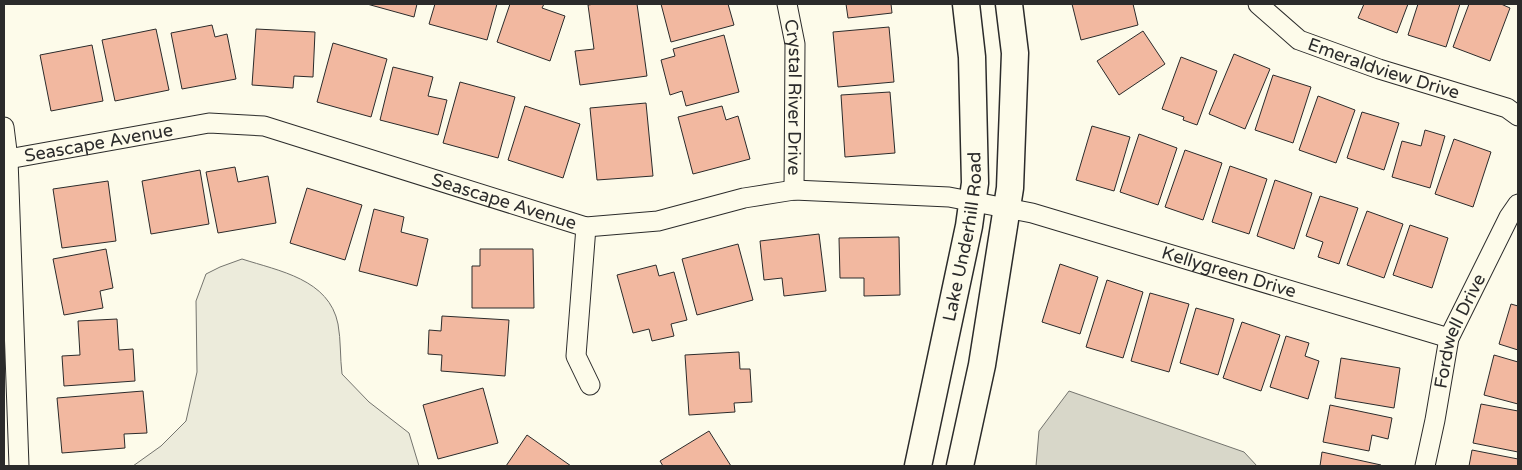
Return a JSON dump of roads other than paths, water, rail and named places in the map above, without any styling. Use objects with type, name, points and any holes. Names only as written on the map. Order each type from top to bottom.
[{"type":"street","name":"Crystal River Drive","points":[[787,4],[795,44],[794,190]]},
{"type":"street","name":"Lake Underhill Road","points":[[918,466],[969,226],[975,184],[972,57],[966,4]]},
{"type":"street","points":[[960,466],[982,365],[1008,209],[1016,53],[1009,4]]},
{"type":"street","name":"Emeraldview Drive","points":[[1258,4],[1299,40],[1379,69],[1507,108],[1518,116]]},
{"type":"street","name":"Seascape Avenue","points":[[8,159],[209,123],[264,126],[586,227],[658,221],[744,198],[794,190],[949,197],[1008,209]]},
{"type":"street","points":[[4,127],[8,159],[19,466]]},
{"type":"street","name":"Fordwell Drive","points":[[1425,466],[1449,338],[1505,225],[1518,204]]},
{"type":"street","name":"Kellygreen Drive","points":[[1008,209],[1032,213],[1449,338]]},
{"type":"street","points":[[586,227],[576,356],[590,385]]}]
